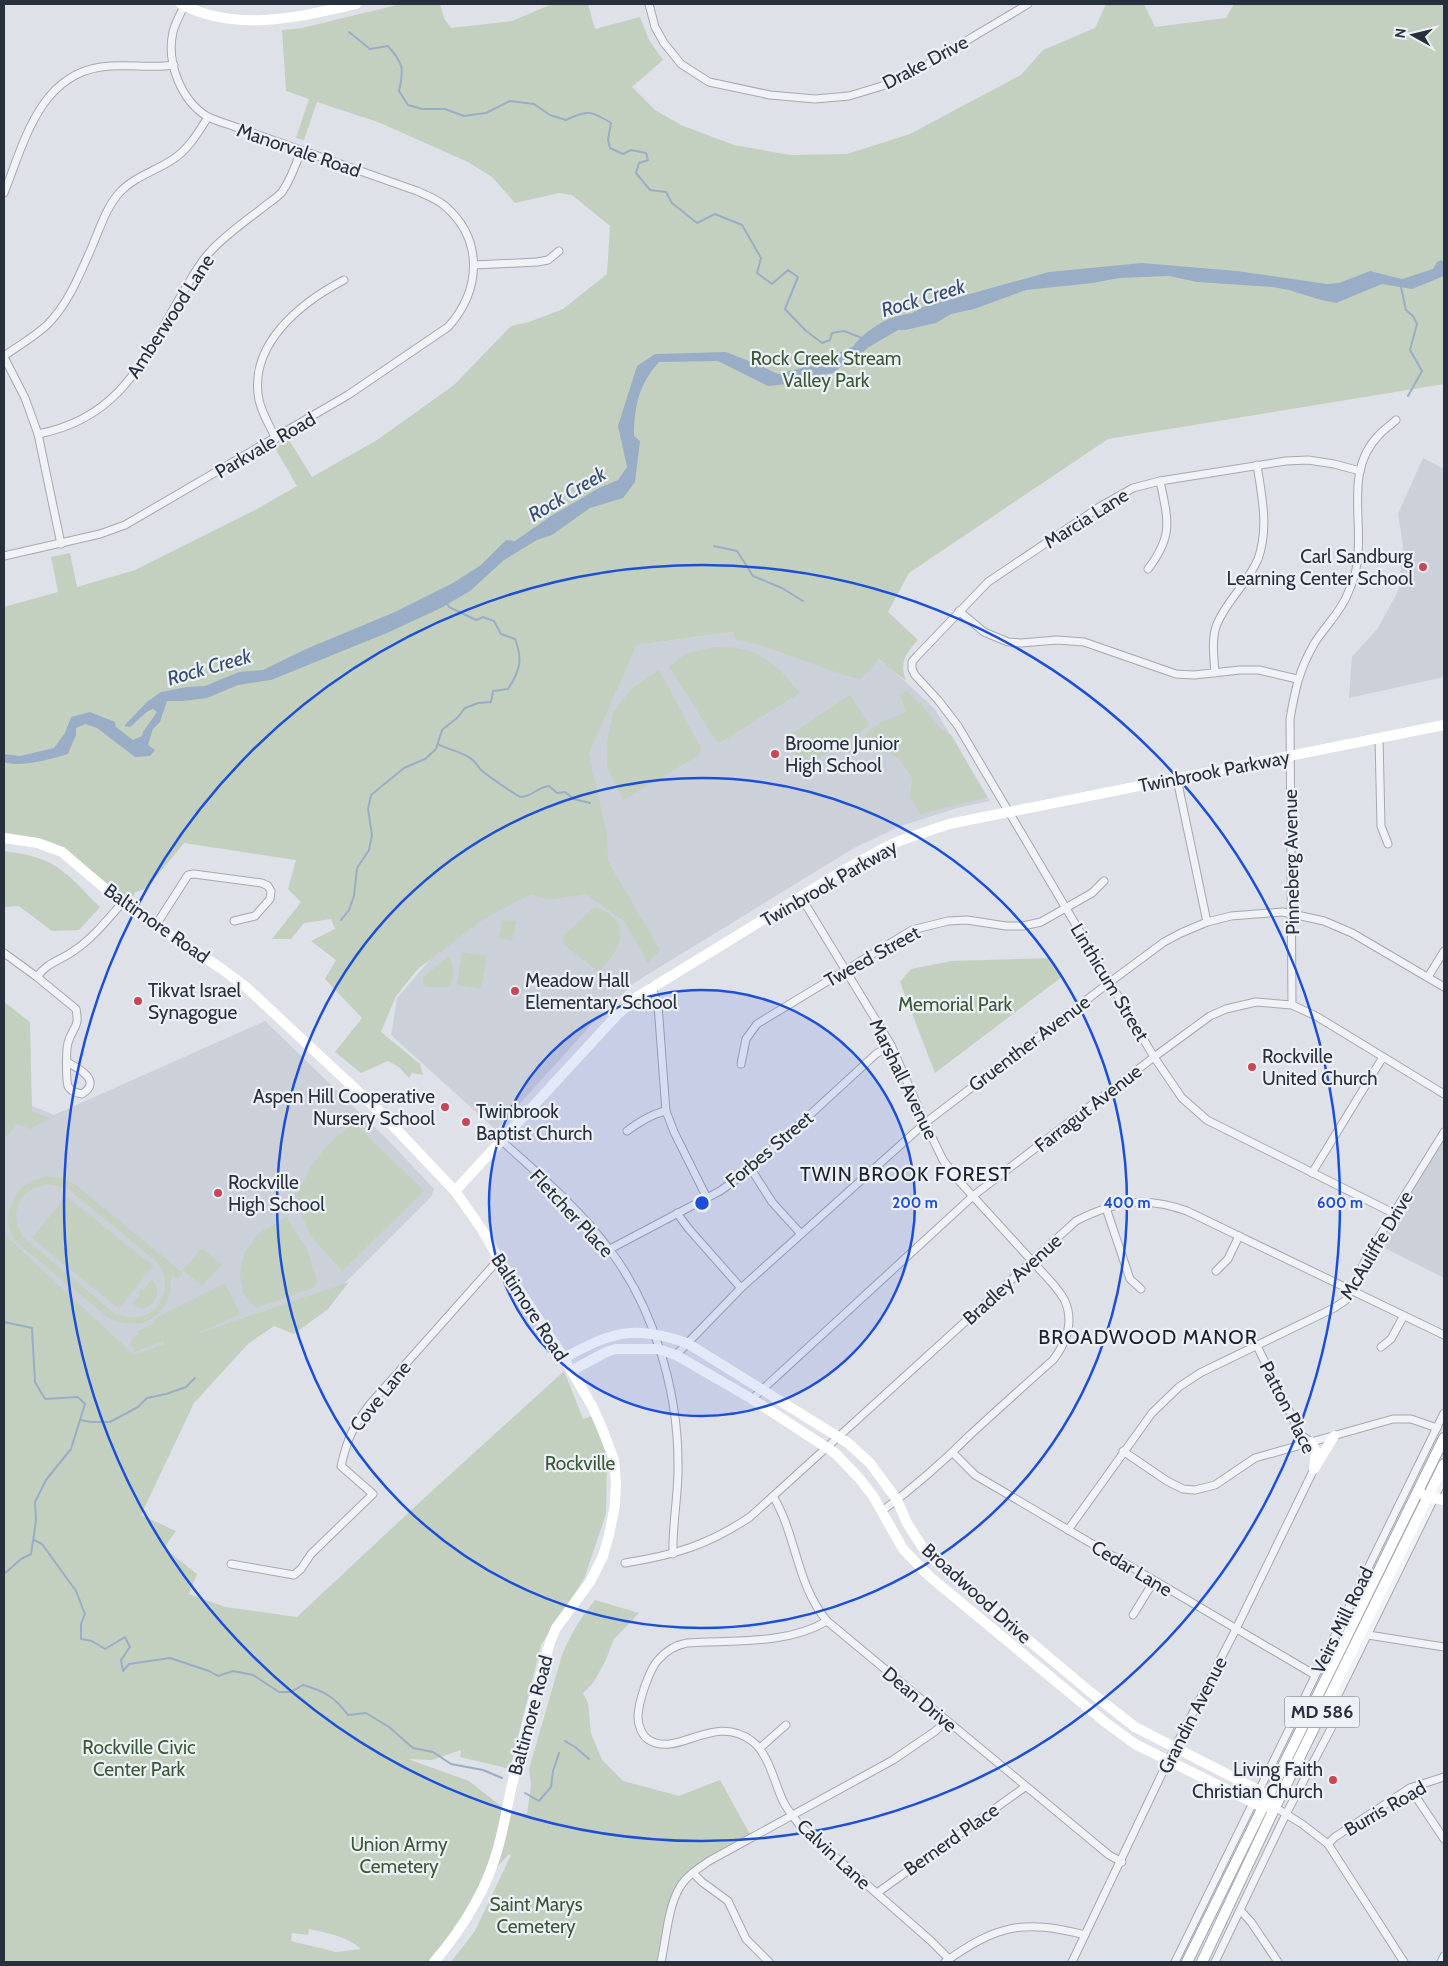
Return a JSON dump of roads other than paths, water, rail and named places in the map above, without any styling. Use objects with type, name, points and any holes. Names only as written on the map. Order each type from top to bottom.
[{"type":"street","points":[[184,4],[224,18],[266,21],[356,4]]},
{"type":"street","name":"Manorvale Road","points":[[184,4],[173,32],[172,52],[176,76],[187,96],[208,117],[417,191],[443,204],[452,213],[465,233],[471,247],[474,265]]},
{"type":"street","name":"Drake Drive","points":[[649,4],[655,27],[664,44],[681,64],[709,82],[770,95],[815,99],[849,96],[882,86],[914,72],[1028,4]]},
{"type":"street","points":[[4,192],[35,115],[49,95],[63,83],[87,70],[100,67],[125,65],[165,67],[174,65]]},
{"type":"street","points":[[61,544],[38,434],[25,398],[4,357],[37,334],[63,305],[78,280],[107,212],[120,192],[137,179],[183,152],[196,137],[208,117]]},
{"type":"street","name":"Amberwood Lane","points":[[38,434],[57,431],[84,420],[103,407],[120,391],[138,368],[208,254],[230,233],[280,194],[292,175],[301,150]]},
{"type":"street","points":[[474,265],[537,262],[548,260],[559,251]]},
{"type":"street","name":"Parkvale Road","points":[[4,556],[61,544],[100,534],[125,525],[276,439],[348,395],[448,327],[458,316],[467,301],[472,286],[474,265]]},
{"type":"street","points":[[276,439],[262,410],[257,388],[258,371],[264,353],[276,335],[302,307],[323,291],[344,280]]},
{"type":"street","name":"Pinneberg Avenue","points":[[1292,1005],[1290,719],[1297,679],[1315,643],[1341,608],[1348,593],[1357,564],[1356,498],[1360,471],[1367,453],[1378,436],[1396,420]]},
{"type":"street","name":"Marcia Lane","points":[[912,662],[959,610],[988,582],[1123,493],[1160,481],[1256,465],[1308,460],[1360,471]]},
{"type":"street","points":[[1215,673],[1213,644],[1217,625],[1225,608],[1251,574],[1263,541],[1264,507],[1256,465]]},
{"type":"street","points":[[1148,569],[1161,553],[1167,532],[1167,516],[1160,481]]},
{"type":"street","points":[[959,610],[984,632],[1008,642],[1021,643],[1057,640],[1084,642],[1176,674],[1194,676],[1240,670],[1259,670],[1297,679]]},
{"type":"street","name":"Linthicum Street","points":[[912,662],[912,669],[915,675],[958,726],[1154,1057],[1182,1098],[1207,1120],[1393,1214]]},
{"type":"street","name":"Twinbrook Parkway","points":[[455,1191],[617,1015],[637,997],[844,870],[899,842],[949,824],[1444,725]]},
{"type":"street","points":[[1379,738],[1381,826],[1388,844]]},
{"type":"street","points":[[1177,778],[1207,922]]},
{"type":"street","name":"Baltimore Road","points":[[4,838],[38,843],[62,852],[122,903],[246,987],[379,1111],[455,1191],[481,1228],[499,1259],[564,1358],[592,1406],[602,1428],[614,1460],[616,1483],[610,1536],[603,1556],[590,1582],[556,1628],[550,1642],[512,1784],[499,1846],[492,1868],[475,1906],[456,1937],[434,1962]]},
{"type":"street","points":[[156,925],[188,875],[194,874],[262,883],[268,886],[271,891],[270,899],[255,916],[234,921]]},
{"type":"street","name":"Tweed Street","points":[[741,1064],[746,1039],[757,1024],[912,930],[934,923],[967,920],[1006,926],[1023,926],[1041,922],[1092,893],[1104,881]]},
{"type":"street","name":"Marshall Avenue","points":[[802,896],[891,1045],[925,1123],[944,1160],[973,1196],[1053,1284],[1065,1300],[1068,1317],[1068,1329],[1063,1346],[1053,1360],[969,1436],[953,1453],[882,1511]]},
{"type":"street","points":[[37,977],[46,967],[74,951],[86,941],[122,903]]},
{"type":"street","name":"Gruenther Avenue","points":[[676,1355],[741,1288],[925,1123],[1164,942],[1207,922],[1249,913],[1283,912],[1324,921],[1352,933],[1444,987]]},
{"type":"street","points":[[1428,978],[1444,950]]},
{"type":"street","points":[[4,953],[76,1009],[76,1028],[67,1043],[67,1062],[68,1086],[71,1090],[82,1094],[88,1088],[89,1078],[67,1062]]},
{"type":"street","points":[[652,987],[658,1005],[666,1110],[674,1132],[707,1198]]},
{"type":"street","name":"Farragut Avenue","points":[[752,1399],[973,1196],[1210,1016],[1226,1009],[1256,1002],[1292,1005],[1316,1016],[1444,1094]]},
{"type":"street","name":"Forbes Street","points":[[610,1249],[707,1198],[752,1169],[876,1054],[891,1045]]},
{"type":"street","points":[[1312,1173],[1383,1057]]},
{"type":"street","points":[[627,1131],[640,1121],[666,1110]]},
{"type":"street","name":"McAuliffe Drive","points":[[1068,1530],[1152,1413],[1179,1387],[1200,1373],[1334,1308],[1346,1300],[1369,1253],[1444,1132]]},
{"type":"street","name":"Fletcher Place","points":[[502,1141],[567,1202],[610,1249],[639,1296],[654,1333],[674,1414],[678,1462],[678,1498],[672,1537],[673,1554]]},
{"type":"street","points":[[752,1169],[772,1202],[801,1234]]},
{"type":"street","name":"Bradley Avenue","points":[[625,1563],[673,1554],[700,1545],[725,1533],[750,1517],[1076,1221],[1106,1208],[1132,1202],[1166,1204],[1187,1211],[1444,1336]]},
{"type":"street","points":[[1106,1208],[1130,1278],[1141,1289]]},
{"type":"street","points":[[677,1213],[741,1288]]},
{"type":"street","points":[[1216,1271],[1228,1259],[1239,1236]]},
{"type":"street","name":"Cove Lane","points":[[231,1564],[294,1575],[312,1554],[373,1494],[341,1466],[348,1437],[370,1404],[499,1259]]},
{"type":"street","points":[[1381,1347],[1391,1338],[1403,1317]]},
{"type":"street","name":"Broadwood Drive","points":[[564,1358],[587,1345],[610,1336],[628,1333],[654,1333],[688,1343],[838,1436],[870,1463],[896,1500],[907,1523],[923,1548],[942,1567],[1135,1727],[1258,1790],[1268,1796],[1275,1807]]},
{"type":"street","name":"Patton Place","points":[[1257,1346],[1301,1435],[1311,1442],[1316,1452],[1314,1469]]},
{"type":"street","name":"Broadwood Drive","points":[[571,1371],[606,1352],[616,1349],[658,1349],[676,1355],[752,1399],[835,1453],[859,1478],[882,1511],[903,1549],[929,1576],[1106,1722],[1135,1744],[1168,1761],[1257,1804],[1275,1807],[1328,1844],[1404,1962]]},
{"type":"street","name":"Veirs Mill Road","points":[[1187,1962],[1257,1804],[1258,1790],[1444,1412]]},
{"type":"street","points":[[1123,1451],[1167,1481],[1183,1488],[1195,1490],[1215,1484],[1255,1458],[1393,1419],[1411,1419],[1436,1428]]},
{"type":"street","points":[[1314,1469],[1334,1436]]},
{"type":"street","name":"Veirs Mill Road","points":[[1175,1962],[1257,1804],[1268,1796],[1444,1438]]},
{"type":"street","name":"Cedar Lane","points":[[953,1453],[975,1475],[1316,1675]]},
{"type":"street","name":"Veirs Mill Road","points":[[1202,1962],[1275,1807],[1436,1498],[1444,1464]]},
{"type":"street","name":"Grandin Avenue","points":[[1072,1962],[1122,1862],[1168,1761],[1236,1629],[1314,1469]]},
{"type":"street","name":"Veirs Mill Road","points":[[1215,1962],[1286,1814],[1334,1721],[1336,1699],[1436,1498],[1444,1478]]},
{"type":"street","points":[[1418,1492],[1436,1498]]},
{"type":"street","name":"Dean Drive","points":[[773,1496],[782,1512],[806,1588],[827,1621],[1109,1855],[1122,1862]]},
{"type":"street","points":[[1133,1615],[1154,1581]]},
{"type":"street","points":[[786,1725],[760,1748],[749,1739],[730,1731],[715,1731],[673,1744],[662,1745],[649,1740],[641,1731],[638,1717],[649,1673],[658,1660],[677,1645],[784,1636],[812,1630],[827,1621]]},
{"type":"street","points":[[1368,1635],[1444,1647]]},
{"type":"street","points":[[661,1962],[673,1903],[680,1886],[693,1873],[709,1861],[893,1760],[947,1721]]},
{"type":"street","name":"Calvin Lane","points":[[760,1748],[784,1804],[800,1826],[877,1893],[947,1961]]},
{"type":"street","name":"Burris Road","points":[[1328,1844],[1335,1837],[1410,1788],[1444,1777]]},
{"type":"street","name":"Bernerd Place","points":[[877,1893],[1026,1787]]},
{"type":"street","points":[[1410,1788],[1444,1839]]},
{"type":"street","points":[[693,1873],[728,1901],[746,1939],[769,1962]]},
{"type":"street","points":[[1241,1911],[1251,1922],[1278,1962]]},
{"type":"street","points":[[947,1961],[988,1935],[1013,1927],[1040,1926],[1086,1935]]},
{"type":"water","points":[[1441,260],[1444,262],[1444,276],[1412,289],[1382,284],[1336,303],[1273,287],[1197,282],[1169,276],[1119,278],[1093,283],[1026,290],[974,309],[951,314],[936,323],[898,330],[857,354],[833,373],[816,376],[796,383],[768,386],[718,361],[659,362],[642,387],[639,396],[634,425],[634,436],[640,441],[635,482],[623,498],[590,508],[552,535],[537,540],[504,560],[470,591],[441,608],[387,633],[271,680],[238,685],[207,698],[167,701],[160,722],[153,729],[148,745],[155,750],[150,756],[135,757],[97,728],[85,724],[76,728],[76,735],[68,754],[19,764],[4,762],[4,754],[20,756],[54,748],[65,733],[71,717],[90,712],[115,722],[116,727],[133,740],[142,736],[157,712],[153,709],[144,714],[130,727],[124,726],[147,702],[161,692],[205,686],[239,672],[263,670],[306,649],[395,612],[453,583],[481,565],[506,540],[515,541],[551,516],[599,488],[618,480],[627,467],[618,426],[637,366],[655,354],[726,352],[778,374],[813,365],[852,347],[923,307],[1049,272],[1142,263],[1237,271],[1327,284],[1339,283],[1370,271],[1402,279],[1433,269],[1437,262]]},
{"type":"waterway","points":[[349,32],[370,49],[388,46],[393,52],[400,62],[402,72],[399,91],[408,105],[422,109],[445,109],[464,116],[486,113],[510,101],[534,104],[550,115],[566,120],[579,114],[589,113],[611,123],[608,140],[610,148],[623,154],[631,150],[646,153],[648,160],[639,163],[636,173],[650,190],[666,192],[672,203],[697,223],[715,214],[742,225],[761,258],[757,273],[772,284],[788,270],[798,277],[785,309],[805,330],[822,343],[830,340],[832,333],[844,331],[867,340]]},
{"type":"waterway","points":[[1401,287],[1406,310],[1413,316],[1417,324],[1410,350],[1422,371],[1408,396]]},
{"type":"waterway","name":"Rock Creek","points":[[860,347],[885,328],[899,322],[914,319]]},
{"type":"waterway","points":[[714,546],[737,551],[753,576],[782,588],[803,601]]},
{"type":"waterway","points":[[341,920],[349,910],[354,896],[357,868],[369,850],[372,835],[368,809],[371,795],[404,768],[425,759],[436,749],[442,730],[458,717],[465,708],[478,703],[491,702],[493,691],[508,689],[518,671],[519,653],[515,639],[501,634],[494,621],[483,617],[476,620],[449,607],[446,602]]},
{"type":"waterway","points":[[438,744],[471,759],[480,769],[521,797],[549,786],[557,793],[565,792],[574,799],[590,803]]},
{"type":"waterway","points":[[4,1322],[32,1328],[35,1382],[45,1399],[78,1397],[85,1404],[71,1449],[46,1480],[35,1502],[36,1521],[31,1554],[21,1559],[4,1574]]},
{"type":"waterway","points":[[81,1420],[110,1422],[138,1407],[147,1398],[186,1387],[195,1378]]},
{"type":"waterway","points":[[34,1540],[42,1544],[76,1591],[85,1614],[81,1624],[81,1639],[92,1641],[105,1649],[125,1637],[130,1647],[121,1660],[123,1671],[129,1664],[170,1658],[209,1671],[218,1676],[233,1671],[253,1675],[279,1692],[291,1692],[303,1685],[328,1695],[348,1715],[366,1713],[389,1727],[413,1748],[433,1752],[451,1764],[483,1770],[502,1778]]},
{"type":"waterway","points":[[565,1741],[589,1759]]},
{"type":"waterway","points":[[525,1793],[539,1801],[551,1787],[553,1771],[559,1753]]},
{"type":"place","name":"Carl Sandburg Learning Center School","points":[[1423,567]]},
{"type":"place","name":"Broome Junior High School","points":[[775,754]]},
{"type":"place","name":"Meadow Hall Elementary School","points":[[515,991]]},
{"type":"place","name":"Tikvat Israel Synagogue","points":[[138,1001]]},
{"type":"place","name":"Rockville United Church","points":[[1252,1067]]},
{"type":"place","name":"Aspen Hill Cooperative Nursery School","points":[[445,1107]]},
{"type":"place","name":"Twinbrook Baptist Church","points":[[466,1122]]},
{"type":"place","name":"Rockville High School","points":[[218,1193]]},
{"type":"place","name":"Living Faith Christian Church","points":[[1333,1780]]},
{"type":"district","name":"TWIN BROOK FOREST","points":[[906,1174]]},
{"type":"district","name":"BROADWOOD MANOR","points":[[1148,1337]]},
{"type":"park label","name":"Rock Creek Stream Valley Park","points":[[826,369]]},
{"type":"park label","name":"Memorial Park","points":[[955,1004]]},
{"type":"park label","name":"Rockville","points":[[580,1463]]},
{"type":"park label","name":"Rockville Civic Center Park","points":[[139,1758]]},
{"type":"park label","name":"Union Army Cemetery","points":[[399,1855]]},
{"type":"park label","name":"Saint Marys Cemetery","points":[[536,1915]]}]
